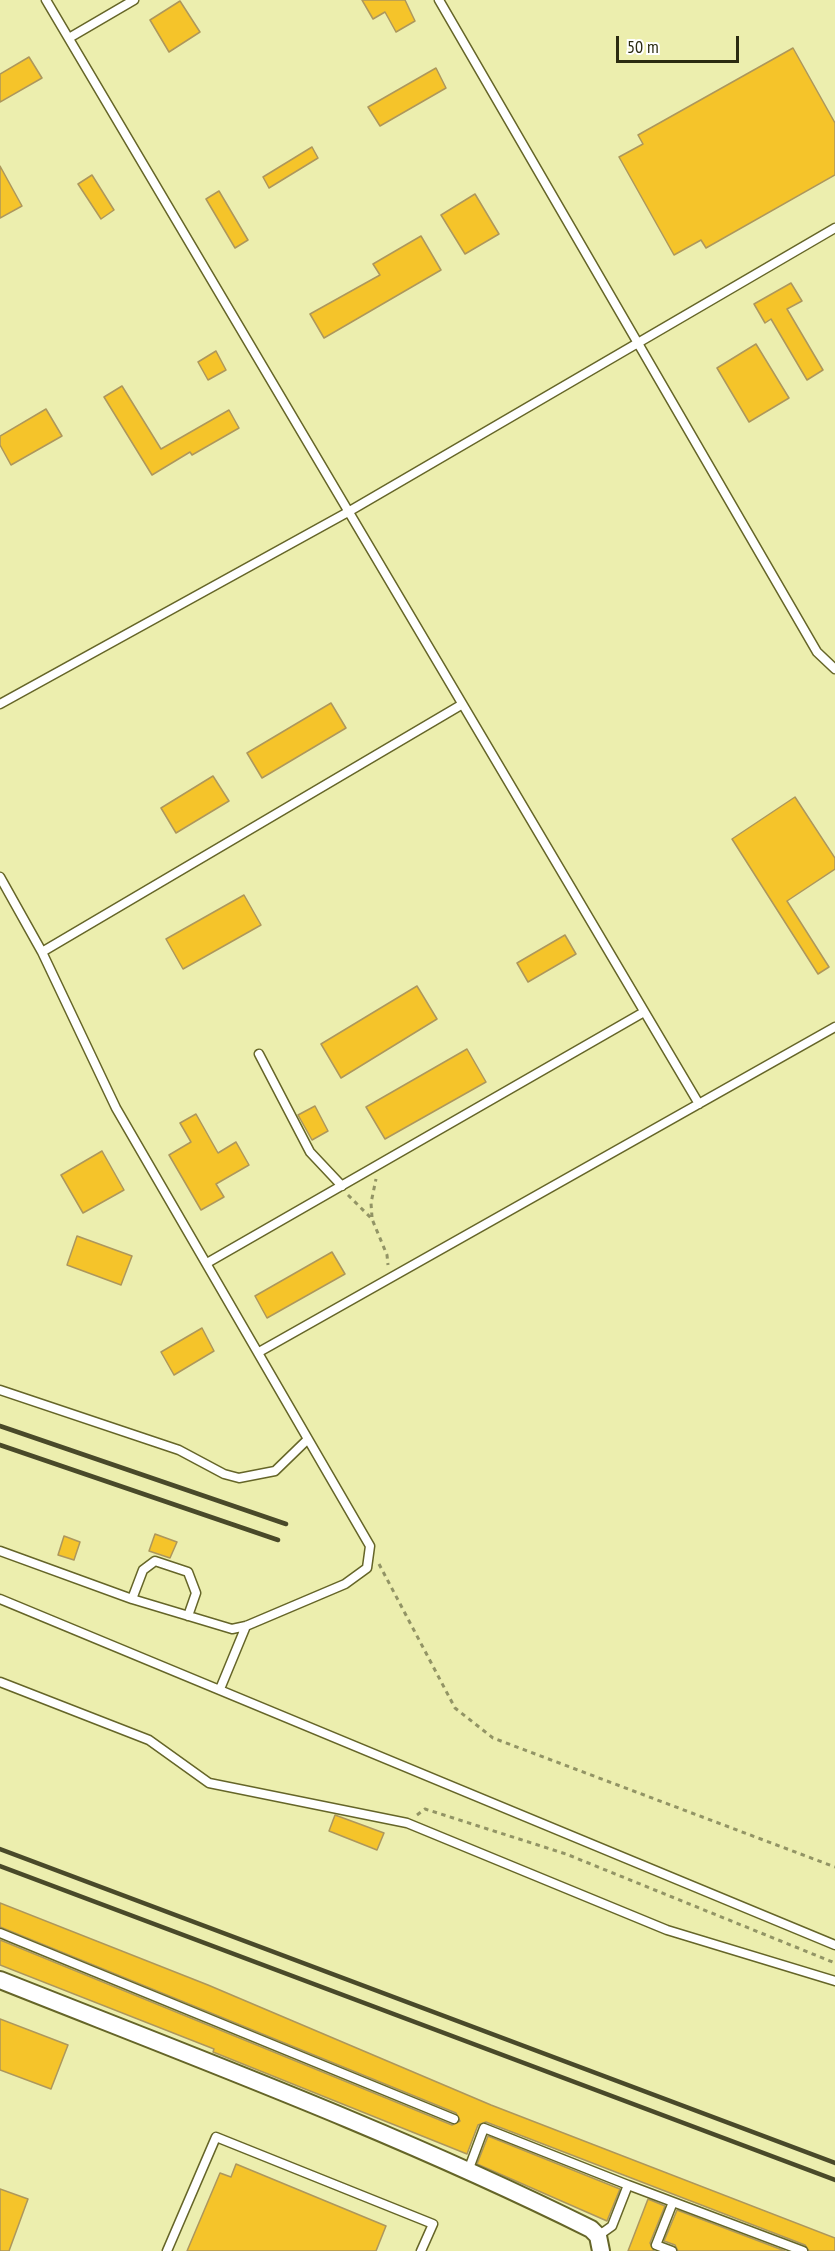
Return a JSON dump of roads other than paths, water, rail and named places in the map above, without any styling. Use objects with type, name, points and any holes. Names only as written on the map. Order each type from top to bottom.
[{"type":"street","points":[[0,1980],[468,2170],[580,2224],[600,2243]]},
{"type":"lane","points":[[46,0],[699,1104]]},
{"type":"lane","points":[[69,38],[134,0]]},
{"type":"lane","points":[[439,0],[817,652],[835,669]]},
{"type":"lane","points":[[0,704],[348,512],[835,228]]},
{"type":"lane","points":[[42,952],[461,705]]},
{"type":"lane","points":[[0,878],[42,952],[116,1108],[370,1546],[367,1568],[345,1584],[246,1626],[232,1629],[132,1599],[0,1551]]},
{"type":"lane","points":[[207,1263],[644,1012]]},
{"type":"lane","points":[[259,1352],[835,1027]]},
{"type":"lane","points":[[259,1054],[310,1152],[342,1186]]},
{"type":"lane","points":[[0,1390],[179,1450],[224,1474],[239,1478],[275,1471],[308,1439]]},
{"type":"lane","points":[[132,1599],[143,1570],[155,1561],[188,1572],[196,1593],[188,1616]]},
{"type":"lane","points":[[0,1599],[835,1945]]},
{"type":"lane","points":[[220,1689],[246,1626]]},
{"type":"lane","points":[[0,1682],[149,1740],[209,1783],[407,1822],[667,1930],[835,1982]]},
{"type":"lane","points":[[0,1933],[454,2119]]},
{"type":"lane","points":[[468,2170],[484,2128],[803,2251]]},
{"type":"lane","points":[[167,2251],[216,2137],[433,2224],[421,2251]]},
{"type":"lane","points":[[600,2243],[612,2226],[628,2185]]},
{"type":"lane","points":[[672,2251],[656,2245],[673,2202]]},
{"type":"railway","points":[[0,1426],[286,1524]]},
{"type":"railway","points":[[0,1445],[278,1540]]},
{"type":"railway","points":[[0,1849],[835,2163]]},
{"type":"railway","points":[[0,1866],[835,2180]]}]
